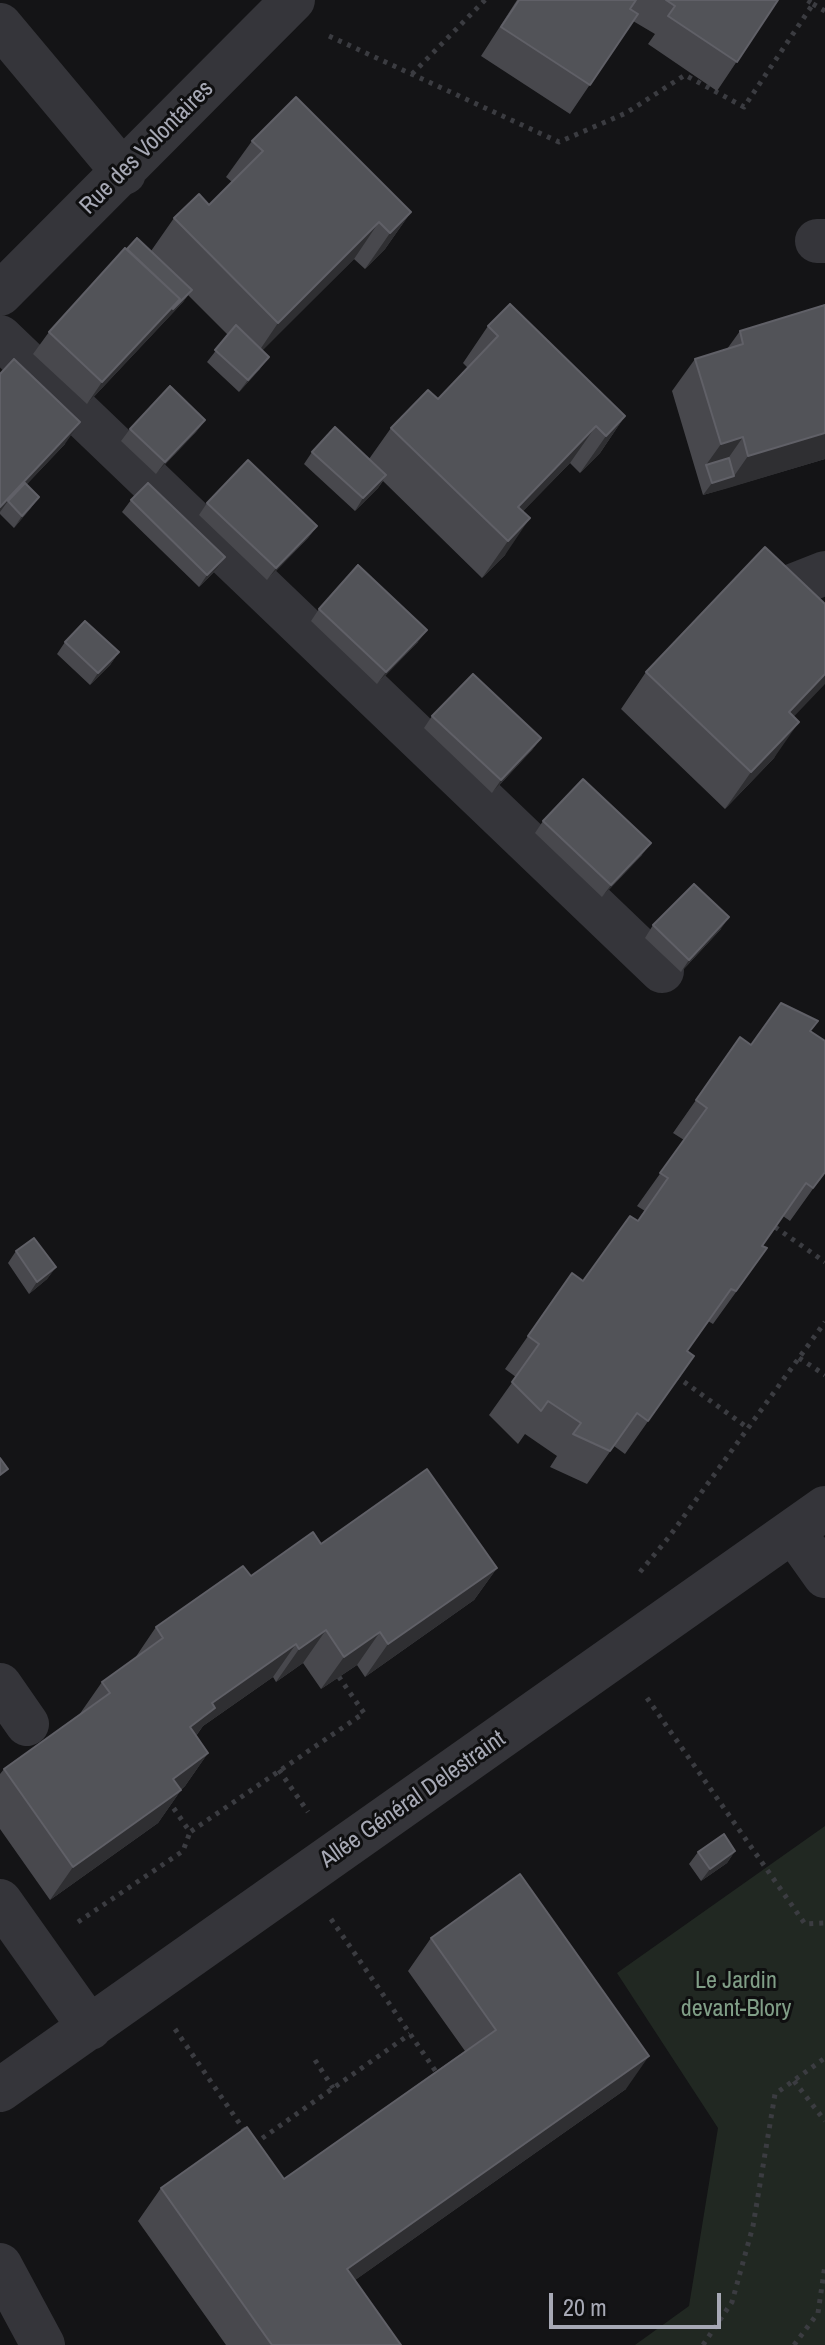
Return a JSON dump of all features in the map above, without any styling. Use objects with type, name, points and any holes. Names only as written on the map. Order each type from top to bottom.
[{"type":"street","name":"Rue des Volontaires","points":[[0,294],[124,173],[291,2]]},
{"type":"street","points":[[0,25],[124,173]]},
{"type":"street","points":[[0,337],[662,971]]},
{"type":"street","points":[[777,603],[792,586],[825,573]]},
{"type":"street","points":[[809,1520],[825,1576]]},
{"type":"street","name":"Allée Général Delestraint","points":[[0,2090],[809,1520]]},
{"type":"street","points":[[0,1685],[27,1724]]},
{"type":"street","points":[[0,1901],[90,2028]]},
{"type":"street","points":[[0,2265],[43,2345]]},
{"type":"path","points":[[412,74],[485,0]]},
{"type":"path","points":[[291,2],[319,31],[559,142],[626,113],[685,75],[744,107],[810,2],[825,11]]},
{"type":"path","points":[[775,1227],[825,1262]]},
{"type":"path","points":[[799,1358],[825,1375]]},
{"type":"path","points":[[671,1373],[748,1428]]},
{"type":"path","points":[[35,1951],[183,1851],[190,1832],[364,1713],[339,1677]]},
{"type":"path","points":[[168,1799],[190,1832]]},
{"type":"path","points":[[768,1867],[805,1924],[825,1923]]},
{"type":"path","points":[[302,1878],[444,2083]]},
{"type":"path","points":[[148,1987],[262,2157]]},
{"type":"path","points":[[253,2144],[410,2034]]},
{"type":"path","points":[[703,2345],[732,2302],[753,2226],[775,2094],[825,2058]]},
{"type":"path","points":[[315,2060],[333,2088]]},
{"type":"path","points":[[794,2081],[825,2121]]},
{"type":"path","points":[[794,2345],[818,2313],[825,2265]]},
{"type":"green space","name":"Le Jardin devant-Blory","points":[[825,1826],[825,2345],[635,2345],[689,2306],[718,2128],[617,1973]]},
{"type":"building","points":[[519,0],[636,0],[630,9],[638,14],[590,85],[501,27]]},
{"type":"building","points":[[666,0],[778,0],[737,62],[668,16],[675,6]]},
{"type":"building","points":[[296,97],[411,212],[390,233],[379,222],[278,323],[174,218],[199,194],[209,205],[263,151],[252,141]]},
{"type":"building","points":[[137,238],[192,290],[173,309],[180,299],[127,249]]},
{"type":"building","points":[[125,248],[180,299],[102,382],[49,332]]},
{"type":"building","points":[[510,304],[625,416],[606,436],[596,426],[518,507],[530,518],[508,541],[391,428],[428,390],[438,399],[498,336],[488,326]]},
{"type":"building","points":[[825,305],[825,433],[748,456],[743,437],[721,444],[695,359],[743,344],[740,331]]},
{"type":"building","points":[[236,325],[269,357],[248,380],[215,350]]},
{"type":"building","points":[[14,359],[80,422],[0,507],[0,374]]},
{"type":"building","points":[[170,386],[205,420],[165,462],[130,429]]},
{"type":"building","points":[[335,427],[386,475],[363,498],[312,452]]},
{"type":"building","points":[[729,458],[734,476],[712,483],[706,465]]},
{"type":"building","points":[[248,460],[317,526],[276,568],[207,503]]},
{"type":"building","points":[[25,483],[39,497],[22,516],[8,501]]},
{"type":"building","points":[[148,483],[225,557],[207,575],[131,500]]},
{"type":"building","points":[[765,547],[825,604],[825,674],[789,712],[799,722],[751,772],[646,672]]},
{"type":"building","points":[[358,565],[427,630],[386,672],[319,609]]},
{"type":"building","points":[[85,621],[119,652],[98,673],[65,642]]},
{"type":"building","points":[[473,674],[541,738],[501,780],[432,716]]},
{"type":"building","points":[[583,779],[651,843],[611,885],[543,821]]},
{"type":"building","points":[[694,884],[729,917],[689,960],[653,925]]},
{"type":"building","points":[[781,1003],[818,1021],[810,1031],[825,1041],[825,1172],[813,1188],[806,1183],[762,1246],[767,1248],[736,1291],[731,1289],[687,1351],[694,1356],[648,1421],[637,1413],[610,1451],[573,1434],[581,1423],[548,1401],[541,1411],[512,1382],[539,1344],[528,1336],[572,1273],[583,1281],[630,1216],[638,1221],[668,1178],[660,1173],[707,1108],[696,1100],[740,1037],[751,1045]]},
{"type":"building","points":[[34,1238],[56,1267],[37,1282],[16,1251]]},
{"type":"building","points":[[0,1458],[8,1469],[0,1475]]},
{"type":"building","points":[[427,1469],[497,1568],[388,1644],[380,1632],[344,1657],[326,1630],[299,1649],[296,1644],[212,1703],[215,1708],[190,1727],[208,1753],[173,1779],[181,1790],[73,1867],[4,1769],[110,1693],[102,1682],[163,1638],[156,1627],[243,1566],[251,1576],[313,1532],[321,1544]]},
{"type":"building","points":[[724,1834],[735,1851],[710,1869],[698,1852]]},
{"type":"building","points":[[520,1874],[649,2056],[347,2269],[401,2345],[272,2345],[161,2188],[247,2127],[284,2179],[496,2030],[431,1938]]}]
